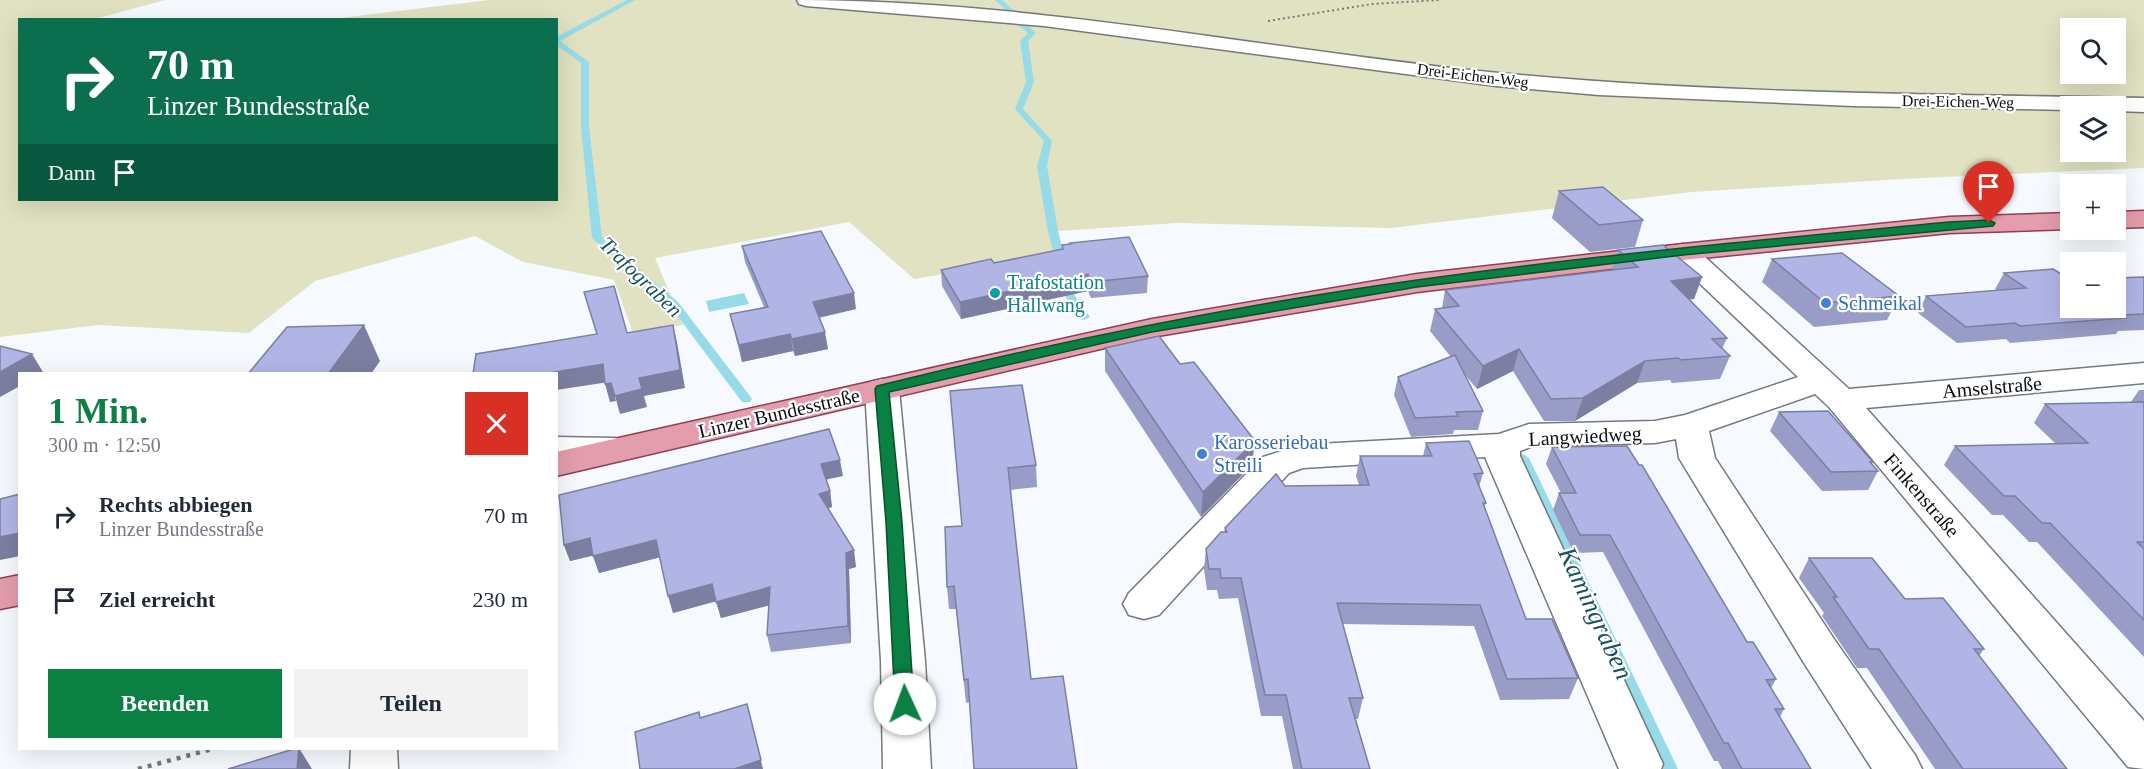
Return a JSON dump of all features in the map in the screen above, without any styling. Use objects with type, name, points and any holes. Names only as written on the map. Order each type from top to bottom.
[{"type":"main road","points":[[2126,220],[2144,219]]},
{"type":"main road","name":"Linzer Bundesstraße","points":[[558,464],[1152,328],[1417,283],[1683,252],[1949,225],[2060,221]]},
{"type":"main road","points":[[0,594],[18,590]]},
{"type":"street","name":"Drei-Eichen-Weg","points":[[806,0],[1044,20],[1496,79],[1599,88],[1853,99],[2144,105]]},
{"type":"street","name":"Finkenstraße","points":[[1683,252],[1830,390],[2144,753]]},
{"type":"street","name":"Amselstraße","points":[[1830,390],[2144,373]]},
{"type":"street","points":[[882,389],[903,661],[907,769]]},
{"type":"street","name":"Langwiedweg","points":[[1640,764],[1502,456],[1503,446],[1529,435],[1655,432],[1830,390]]},
{"type":"street","points":[[1691,425],[1696,458],[1819,651],[1898,769]]},
{"type":"street","points":[[1144,604],[1276,465],[1299,457],[1503,446]]},
{"type":"street","points":[[558,448],[620,449]]},
{"type":"street","points":[[374,750],[374,769]]},
{"type":"path","points":[[1246,46],[1265,22],[1372,4],[1439,0]]},
{"type":"path","points":[[138,769],[209,750]]},
{"type":"green space","points":[[0,0],[165,0],[99,18],[18,18],[18,201],[558,201],[558,18],[340,18],[489,0],[2144,0],[2144,168],[1902,179],[1692,192],[1391,228],[1177,223],[1058,231],[1061,254],[914,279],[849,222],[655,258],[683,325],[633,333],[614,280],[523,262],[475,236],[315,281],[249,333],[98,325],[0,337]]},
{"type":"water","points":[[744,293],[749,304],[709,312],[706,301]]},
{"type":"building","points":[[1603,187],[1643,220],[1599,225],[1559,191]]},
{"type":"building","points":[[821,231],[854,293],[813,302],[825,332],[792,339],[790,334],[739,345],[730,314],[768,307],[742,246]]},
{"type":"building","points":[[1129,237],[1148,276],[1091,282],[1088,274],[960,302],[941,270],[991,259],[994,263],[1063,249],[1062,245],[1070,243]]},
{"type":"building","points":[[1663,245],[1702,277],[1671,281],[1727,338],[1712,339],[1730,356],[1645,361],[1583,398],[1551,399],[1519,349],[1483,366],[1435,309],[1459,306],[1445,290],[1638,267],[1618,250]]},
{"type":"building","points":[[1842,253],[1899,296],[1825,303],[1772,259]]},
{"type":"building","points":[[2053,269],[2060,273],[2060,318],[2126,318],[2020,326],[2015,323],[1966,327],[1926,296],[2026,288],[2004,273]]},
{"type":"building","points":[[2144,277],[2144,314],[2126,315],[2126,278]]},
{"type":"building","points":[[614,286],[627,333],[673,325],[680,370],[639,378],[642,389],[615,396],[611,383],[605,384],[603,364],[555,372],[473,372],[476,354],[597,334],[584,292]]},
{"type":"building","points":[[364,325],[329,372],[250,372],[287,327]]},
{"type":"building","points":[[1159,336],[1180,364],[1194,362],[1255,441],[1203,492],[1105,348]]},
{"type":"building","points":[[0,346],[32,354],[0,372]]},
{"type":"building","points":[[1455,355],[1483,411],[1456,412],[1458,416],[1415,418],[1398,377]]},
{"type":"building","points":[[1022,385],[1036,465],[1008,468],[1031,679],[1063,676],[1077,769],[974,769],[968,679],[964,680],[954,586],[947,587],[945,527],[962,526],[950,391]]},
{"type":"building","points":[[2144,402],[2144,542],[2137,542],[2144,549],[2144,620],[2050,523],[2042,523],[2015,496],[2004,496],[1955,446],[2088,443],[2045,404]]},
{"type":"building","points":[[1828,411],[1873,462],[1870,462],[1878,471],[1831,472],[1779,412]]},
{"type":"building","points":[[829,429],[840,460],[821,464],[830,491],[819,494],[854,550],[846,553],[848,626],[767,635],[770,587],[716,602],[712,584],[668,596],[656,540],[593,556],[590,538],[564,545],[559,495]]},
{"type":"building","points":[[1469,441],[1483,473],[1474,474],[1486,503],[1483,503],[1526,619],[1552,619],[1578,678],[1507,679],[1480,605],[1337,603],[1363,698],[1349,698],[1370,769],[1302,769],[1286,695],[1265,695],[1241,578],[1221,578],[1220,569],[1209,569],[1206,549],[1221,532],[1227,532],[1225,528],[1276,474],[1285,486],[1369,485],[1360,456],[1432,456],[1426,443]]},
{"type":"building","points":[[1627,446],[1639,465],[1642,465],[1747,642],[1753,642],[1776,679],[1766,680],[1784,709],[1775,709],[1811,769],[1742,769],[1728,743],[1724,743],[1610,535],[1580,535],[1559,493],[1576,493],[1552,447]]},
{"type":"building","points":[[18,494],[18,533],[0,537],[0,499]]},
{"type":"building","points":[[1809,558],[1872,558],[1905,599],[1943,598],[1984,649],[1974,649],[2067,769],[1963,769],[1879,649],[1869,649],[1833,597],[1837,597]]},
{"type":"building","points":[[747,704],[761,760],[734,769],[640,769],[635,732],[699,712],[700,718]]},
{"type":"building","points":[[290,750],[299,750],[297,769],[228,769]]},
{"type":"waterway","name":"Trafograben","points":[[558,39],[632,0]]},
{"type":"waterway","points":[[998,0],[1010,11]]},
{"type":"waterway","name":"Kamingraben","points":[[1021,23],[1032,33],[1024,41],[1030,82],[1019,109],[1048,141],[1042,166],[1053,231],[1070,296],[1084,317]]},
{"type":"waterway","name":"Trafograben","points":[[558,42],[585,62],[585,127],[597,238],[674,304],[746,399]]},
{"type":"waterway","name":"Kamingraben","points":[[1523,458],[1669,769]]},
{"type":"place","name":"Trafostation Hallwang","points":[[995,293]]},
{"type":"place","name":"Schmeikal","points":[[1826,303]]},
{"type":"place","name":"Karosseriebau Streili","points":[[1202,454]]},
{"type":"route","points":[[905,704],[894,522],[882,389],[1152,328],[1417,283],[1683,252],[1989,223]]}]
